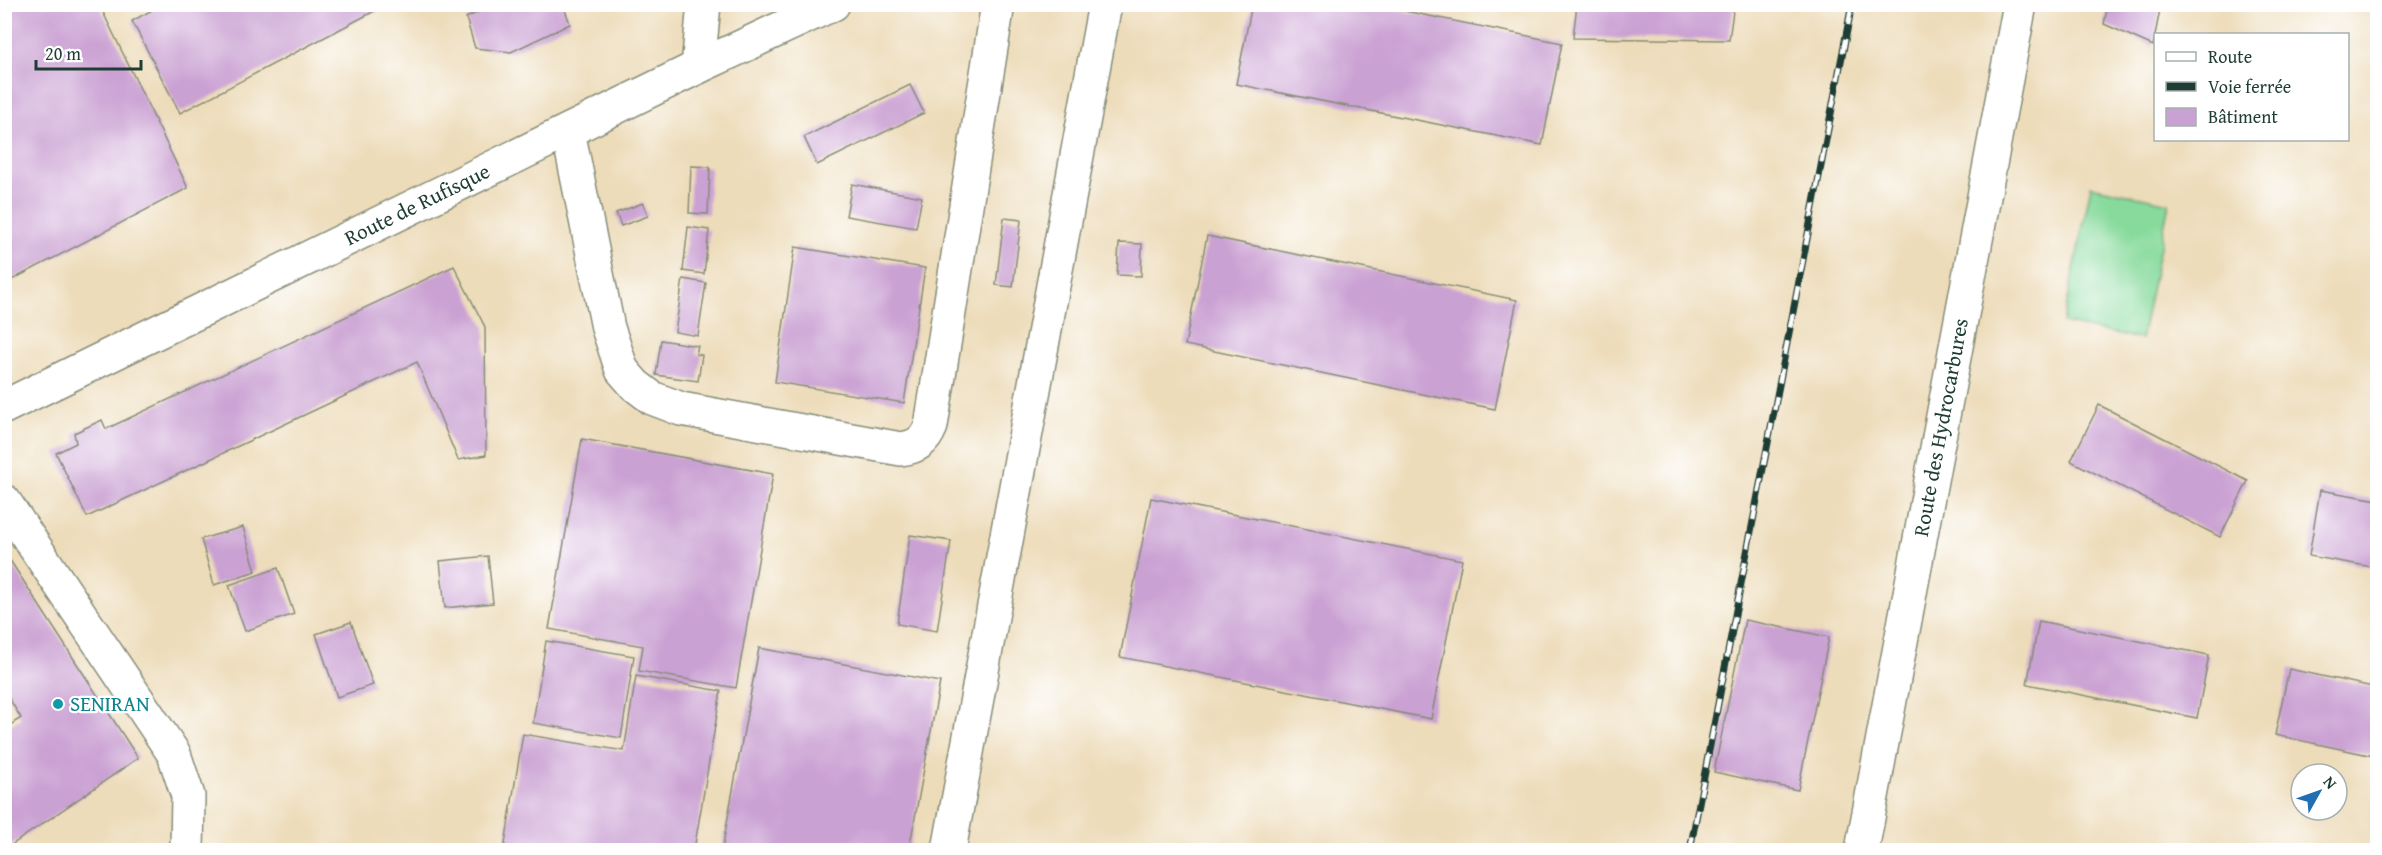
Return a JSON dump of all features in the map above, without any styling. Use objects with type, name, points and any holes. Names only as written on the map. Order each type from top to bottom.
[{"type":"main road","points":[[698,67],[704,4]]},
{"type":"main road","name":"Route de Rufisque","points":[[4,407],[698,67],[833,4]]},
{"type":"main road","points":[[568,131],[608,328],[622,370],[635,385],[652,398],[681,409],[901,449],[912,448],[927,436],[931,426],[998,4]]},
{"type":"main road","points":[[949,850],[1104,4]]},
{"type":"main road","name":"Route des Hydrocarbures","points":[[1862,850],[2020,4]]},
{"type":"main road","points":[[4,501],[174,754],[188,796],[187,850]]},
{"type":"green space","points":[[2091,186],[2169,203],[2141,339],[2063,323]]},
{"type":"building","points":[[4,4],[99,4],[188,188],[4,284]]},
{"type":"building","points":[[163,4],[388,4],[180,113],[132,21]]},
{"type":"building","points":[[495,4],[563,4],[570,24],[511,52],[475,48],[466,18]]},
{"type":"building","points":[[1252,4],[1370,4],[1562,43],[1542,145],[1236,84]]},
{"type":"building","points":[[1577,4],[1734,4],[1729,40],[1573,38]]},
{"type":"building","points":[[2108,4],[2161,4],[2153,46],[2104,24]]},
{"type":"building","points":[[910,85],[924,113],[817,165],[804,137]]},
{"type":"building","points":[[691,166],[710,167],[708,214],[689,213]]},
{"type":"building","points":[[852,184],[922,197],[916,228],[846,216]]},
{"type":"building","points":[[643,203],[648,216],[621,226],[616,213]]},
{"type":"building","points":[[1004,218],[1021,220],[1013,287],[996,285]]},
{"type":"building","points":[[688,227],[709,230],[704,274],[683,271]]},
{"type":"building","points":[[1207,236],[1517,300],[1495,409],[1185,345]]},
{"type":"building","points":[[1119,243],[1142,244],[1141,276],[1117,275]]},
{"type":"building","points":[[795,247],[925,268],[904,403],[775,382]]},
{"type":"building","points":[[454,266],[485,327],[486,455],[458,460],[417,362],[87,517],[56,453],[76,443],[74,433],[102,420],[106,429]]},
{"type":"building","points":[[683,279],[706,283],[698,336],[675,332]]},
{"type":"building","points":[[661,340],[698,346],[696,354],[702,355],[698,381],[656,375]]},
{"type":"building","points":[[2099,405],[2248,481],[2220,537],[2071,461]]},
{"type":"building","points":[[582,439],[773,474],[736,688],[639,671],[643,646],[549,629]]},
{"type":"building","points":[[2320,490],[2378,500],[2378,568],[2309,556]]},
{"type":"building","points":[[1151,498],[1462,560],[1431,719],[1120,657]]},
{"type":"building","points":[[243,527],[256,571],[214,585],[201,539]]},
{"type":"building","points":[[910,535],[951,541],[937,631],[897,624]]},
{"type":"building","name":"SENIRAN","points":[[4,551],[138,758],[4,850],[4,729],[21,718],[4,690]]},
{"type":"building","points":[[488,556],[493,603],[445,608],[440,561]]},
{"type":"building","points":[[278,568],[294,614],[245,631],[229,585]]},
{"type":"building","points":[[1745,620],[1829,637],[1798,790],[1714,772]]},
{"type":"building","points":[[2039,621],[2209,655],[2197,718],[2027,684]]},
{"type":"building","points":[[351,622],[373,685],[337,697],[316,634]]},
{"type":"building","points":[[546,641],[634,656],[621,738],[533,723]]},
{"type":"building","points":[[759,648],[940,682],[909,850],[722,850]]},
{"type":"building","points":[[2289,669],[2378,688],[2378,757],[2275,735]]},
{"type":"building","points":[[636,676],[721,691],[694,850],[504,850],[523,734],[624,751]]},
{"type":"railway","points":[[1690,850],[1852,4]]},
{"type":"place","name":"SENIRAN","points":[[58,704]]}]
